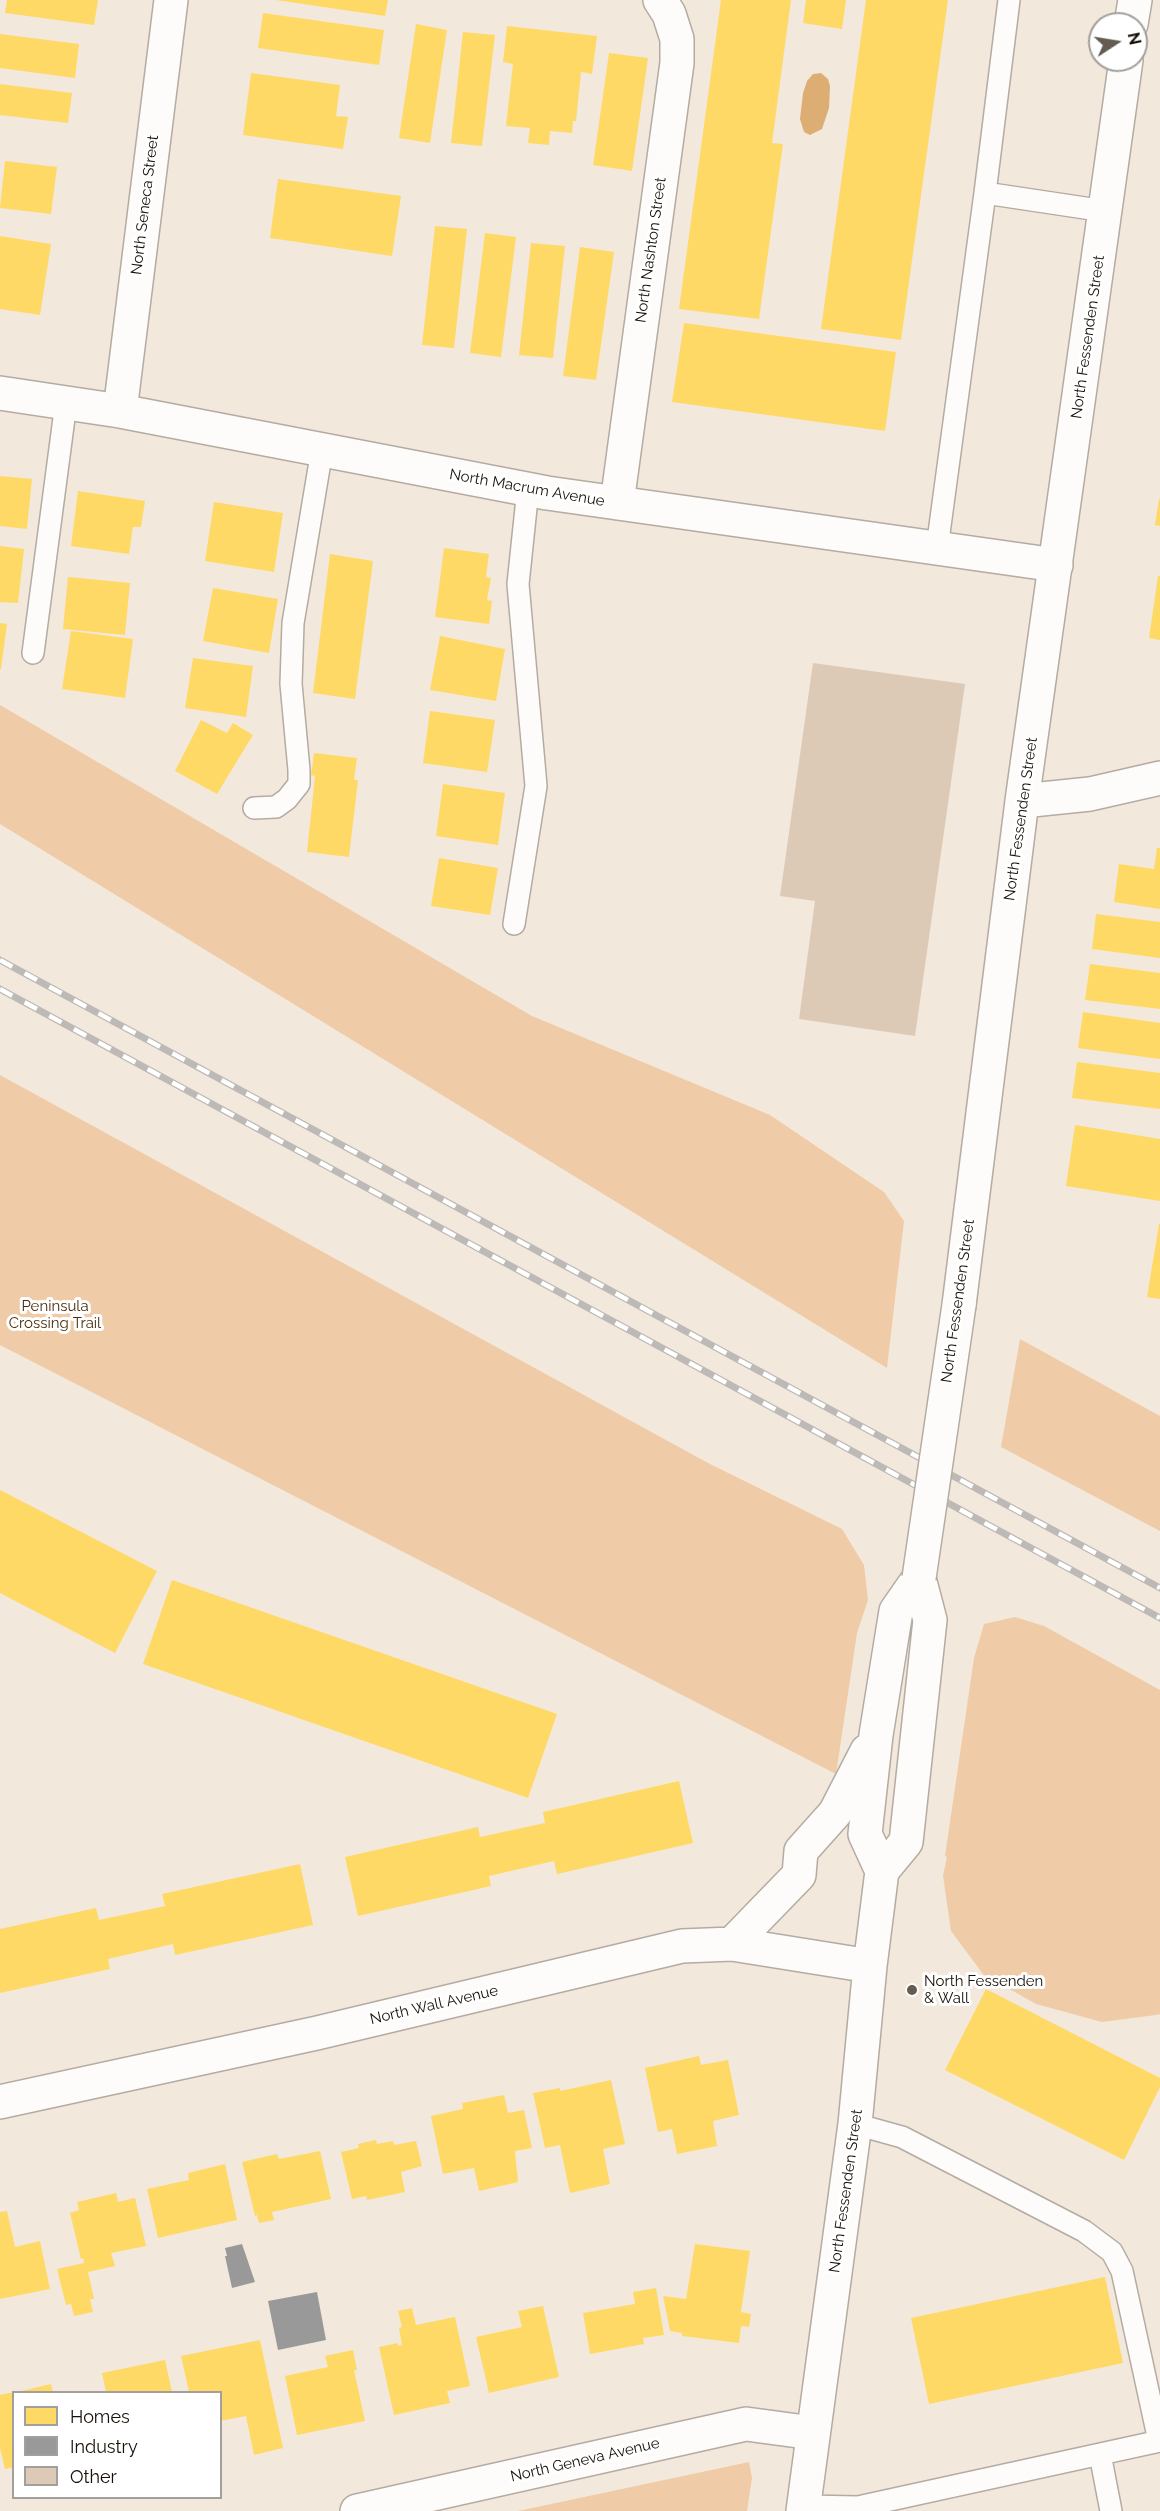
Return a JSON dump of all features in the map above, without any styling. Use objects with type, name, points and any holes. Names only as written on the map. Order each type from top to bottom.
[{"type":"street","name":"North Seneca Street","points":[[120,411],[171,0]]},
{"type":"street","name":"North Nashton Street","points":[[616,503],[677,63],[676,39],[669,14],[660,0]]},
{"type":"street","name":"North Fessenden Street","points":[[882,1871],[906,1842],[930,1620],[919,1578],[959,1305],[1022,801],[1124,72]]},
{"type":"street","name":"North Macrum Avenue","points":[[0,393],[120,411],[528,489],[1056,565]]},
{"type":"street","points":[[1022,801],[1090,794],[1160,778]]},
{"type":"street","name":"North Fessenden Street","points":[[804,2508],[855,2124],[870,1966],[882,1871],[865,1834],[876,1735],[896,1611],[919,1578]]},
{"type":"street","points":[[732,1944],[799,1875],[801,1851],[835,1813],[876,1735]]},
{"type":"street","name":"North Wall Avenue","points":[[0,2102],[317,2033],[682,1946],[732,1944],[870,1966]]},
{"type":"street","name":"North Geneva Avenue","points":[[357,2511],[746,2424],[813,2433]]},
{"type":"lane","points":[[937,548],[1009,0]]},
{"type":"lane","points":[[985,193],[1105,211]]},
{"type":"lane","points":[[33,653],[66,403]]},
{"type":"lane","points":[[254,808],[276,807],[287,800],[299,784],[291,684],[293,623],[322,450]]},
{"type":"lane","points":[[514,924],[536,786],[518,584],[528,489]]},
{"type":"lane","points":[[804,2508],[858,2507],[1160,2441],[1122,2271],[1112,2252],[1084,2231],[902,2137],[855,2124]]},
{"type":"lane","points":[[1100,2454],[1111,2511]]},
{"type":"green space","points":[[0,705],[532,1016],[770,1115],[884,1192],[904,1221],[887,1368],[0,824]]},
{"type":"green space","name":"Peninsula Crossing Trail","points":[[0,1075],[708,1463],[842,1529],[864,1565],[868,1600],[857,1633],[836,1774],[0,1345]]},
{"type":"green space","points":[[1020,1339],[1160,1416],[1160,1531],[1001,1447]]},
{"type":"green space","points":[[1015,1617],[1044,1626],[1160,1690],[1160,2014],[1102,2022],[1036,2004],[983,1974],[951,1931],[943,1876],[974,1658],[984,1624]]},
{"type":"green space","points":[[749,2462],[752,2478],[747,2511],[518,2511]]},
{"type":"shaded area","points":[[821,73],[828,79],[830,86],[829,108],[822,129],[810,135],[804,132],[800,119],[803,93],[807,81],[813,74]]},
{"type":"building: Homes","points":[[7,0],[98,0],[94,25],[5,13]]},
{"type":"building: Homes","points":[[276,0],[388,0],[385,16]]},
{"type":"building: Homes","points":[[721,0],[791,0],[772,143],[783,144],[759,319],[679,309]]},
{"type":"building: Homes","points":[[806,0],[846,0],[842,29],[803,23]]},
{"type":"building: Homes","points":[[866,0],[948,0],[901,340],[821,329]]},
{"type":"building: Homes","points":[[263,13],[384,30],[379,65],[258,48]]},
{"type":"building: Homes","points":[[416,24],[447,30],[430,143],[399,138]]},
{"type":"building: Homes","points":[[507,26],[597,36],[592,74],[581,72],[576,121],[573,121],[572,133],[550,131],[549,145],[528,143],[530,128],[506,126],[513,64],[503,62]]},
{"type":"building: Homes","points":[[463,32],[495,35],[482,146],[451,143]]},
{"type":"building: Homes","points":[[0,34],[79,44],[75,78],[0,68]]},
{"type":"building: Homes","points":[[609,53],[648,58],[632,171],[593,165]]},
{"type":"building: Homes","points":[[251,73],[340,85],[336,116],[348,117],[343,149],[243,135]]},
{"type":"building: Homes","points":[[0,84],[72,93],[68,123],[0,115]]},
{"type":"building: Homes","points":[[5,161],[57,167],[51,214],[0,208]]},
{"type":"building: Homes","points":[[278,179],[401,196],[392,256],[270,238]]},
{"type":"building: Homes","points":[[435,226],[467,229],[454,348],[422,345]]},
{"type":"building: Homes","points":[[485,233],[516,237],[501,357],[470,353]]},
{"type":"building: Homes","points":[[0,236],[51,244],[40,315],[0,309]]},
{"type":"building: Homes","points":[[531,243],[565,246],[553,358],[519,355]]},
{"type":"building: Homes","points":[[580,247],[614,252],[596,380],[563,376]]},
{"type":"building: Homes","points":[[684,323],[896,352],[885,431],[672,402]]},
{"type":"building: Homes","points":[[0,476],[32,479],[27,529],[0,526]]},
{"type":"building: Homes","points":[[78,491],[145,501],[141,527],[133,527],[129,554],[71,546]]},
{"type":"building: Homes","points":[[1160,499],[1160,526],[1155,525]]},
{"type":"building: Homes","points":[[214,502],[283,513],[274,572],[205,561]]},
{"type":"building: Homes","points":[[0,546],[24,549],[18,603],[0,602]]},
{"type":"building: Homes","points":[[444,548],[489,554],[486,577],[491,578],[487,600],[492,601],[489,624],[435,617]]},
{"type":"building: Homes","points":[[330,554],[373,561],[355,699],[313,693]]},
{"type":"building: Homes","points":[[1158,576],[1160,576],[1160,640],[1149,638]]},
{"type":"building: Homes","points":[[68,577],[130,583],[125,635],[63,629]]},
{"type":"building: Homes","points":[[213,588],[278,599],[269,653],[203,641]]},
{"type":"building: Homes","points":[[0,623],[7,624],[1,669],[0,669]]},
{"type":"building: Homes","points":[[71,631],[133,639],[125,698],[62,689]]},
{"type":"building: Homes","points":[[440,636],[505,649],[496,701],[430,690]]},
{"type":"building: Homes","points":[[193,658],[253,666],[246,717],[185,708]]},
{"type":"building: Homes","points":[[430,711],[495,720],[487,772],[423,763]]},
{"type":"building: Homes","points":[[201,720],[227,733],[233,723],[253,735],[217,794],[175,771]]},
{"type":"building: Homes","points":[[314,753],[357,758],[354,780],[358,780],[349,857],[307,852],[315,776],[311,775]]},
{"type":"building: Homes","points":[[443,784],[505,793],[498,845],[436,836]]},
{"type":"building: Homes","points":[[1157,848],[1160,848],[1160,909],[1114,902],[1119,864],[1154,869]]},
{"type":"building: Homes","points":[[439,858],[498,868],[490,915],[431,906]]},
{"type":"building: Homes","points":[[1096,914],[1160,922],[1160,958],[1092,949]]},
{"type":"building: Homes","points":[[1090,964],[1160,973],[1160,1009],[1085,1000]]},
{"type":"building: Homes","points":[[1083,1012],[1160,1023],[1160,1059],[1078,1048]]},
{"type":"building: Homes","points":[[1077,1062],[1160,1073],[1160,1109],[1072,1098]]},
{"type":"building: Homes","points":[[1075,1125],[1160,1139],[1160,1201],[1066,1186]]},
{"type":"building: Homes","points":[[1160,1224],[1160,1299],[1147,1297]]},
{"type":"building: Homes","points":[[0,1490],[157,1571],[115,1653],[0,1593]]},
{"type":"building: Homes","points":[[172,1580],[557,1714],[528,1798],[143,1664]]},
{"type":"building: Homes","points":[[679,1781],[693,1843],[557,1874],[554,1861],[489,1876],[491,1886],[358,1916],[345,1857],[478,1827],[480,1837],[545,1823],[543,1812]]},
{"type":"building: Homes","points":[[300,1864],[313,1925],[175,1955],[173,1944],[108,1959],[110,1969],[0,1993],[0,1929],[96,1908],[99,1920],[165,1906],[162,1894]]},
{"type":"building: Homes","points":[[986,1989],[1160,2078],[1160,2087],[1124,2160],[945,2070]]},
{"type":"building: Homes","points":[[699,2056],[701,2065],[728,2060],[739,2115],[713,2121],[717,2146],[677,2154],[672,2129],[658,2132],[645,2068]]},
{"type":"building: Homes","points":[[611,2080],[625,2144],[603,2149],[610,2184],[570,2193],[560,2145],[545,2148],[533,2093],[560,2088],[560,2091]]},
{"type":"building: Homes","points":[[504,2095],[508,2113],[524,2110],[532,2148],[515,2151],[518,2182],[479,2191],[474,2168],[443,2174],[431,2116],[463,2109],[462,2103]]},
{"type":"building: Homes","points":[[376,2140],[377,2144],[393,2141],[394,2145],[416,2141],[422,2166],[401,2172],[405,2192],[367,2200],[366,2196],[352,2199],[341,2152],[359,2148],[358,2144]]},
{"type":"building: Homes","points":[[320,2151],[331,2199],[272,2212],[274,2220],[259,2223],[257,2215],[255,2216],[242,2162],[277,2154],[279,2159]]},
{"type":"building: Homes","points":[[225,2164],[237,2220],[158,2238],[147,2189],[189,2180],[188,2173]]},
{"type":"building: Homes","points":[[116,2193],[118,2202],[135,2198],[146,2246],[111,2253],[115,2266],[88,2272],[94,2299],[90,2299],[93,2312],[74,2316],[71,2304],[66,2305],[57,2269],[84,2263],[83,2258],[81,2259],[70,2213],[79,2210],[77,2202]]},
{"type":"building: Homes","points":[[7,2211],[15,2247],[40,2241],[50,2289],[0,2299],[0,2212]]},
{"type":"building: Homes","points":[[695,2244],[750,2251],[741,2312],[751,2314],[749,2327],[741,2326],[739,2343],[682,2336],[682,2333],[670,2331],[663,2296],[686,2299]]},
{"type":"building: Homes","points":[[1105,2277],[1123,2363],[929,2404],[911,2318]]},
{"type":"building: Homes","points":[[656,2288],[664,2335],[643,2338],[644,2344],[590,2354],[583,2313],[635,2304],[633,2292]]},
{"type":"building: Homes","points":[[543,2306],[559,2377],[489,2393],[476,2337],[522,2327],[518,2311]]},
{"type":"building: Homes","points":[[412,2308],[416,2325],[455,2317],[470,2386],[447,2391],[450,2403],[394,2415],[379,2347],[398,2343],[398,2346],[402,2345],[399,2328],[402,2327],[398,2311]]},
{"type":"building: Homes","points":[[260,2340],[283,2448],[254,2455],[246,2416],[222,2421],[222,2391],[189,2391],[181,2356]]},
{"type":"building: Homes","points":[[353,2350],[357,2370],[354,2370],[365,2421],[297,2435],[285,2376],[328,2367],[325,2356]]},
{"type":"building: Homes","points":[[165,2360],[172,2391],[106,2391],[102,2373]]},
{"type":"building: Homes","points":[[51,2384],[53,2391],[21,2391]]},
{"type":"building: Homes","points":[[12,2392],[12,2467],[5,2469],[0,2448],[0,2395]]},
{"type":"building: Industry","points":[[242,2244],[255,2282],[232,2288],[225,2248]]},
{"type":"building: Industry","points":[[317,2292],[326,2340],[278,2350],[268,2301]]},
{"type":"building: Other","points":[[813,663],[965,684],[915,1036],[799,1019],[815,901],[780,896]]},
{"type":"railway","points":[[0,960],[1160,1588]]},
{"type":"railway","points":[[0,989],[1160,1618]]},
{"type":"place","name":"North Fessenden & Wall","points":[[912,1990]]}]
